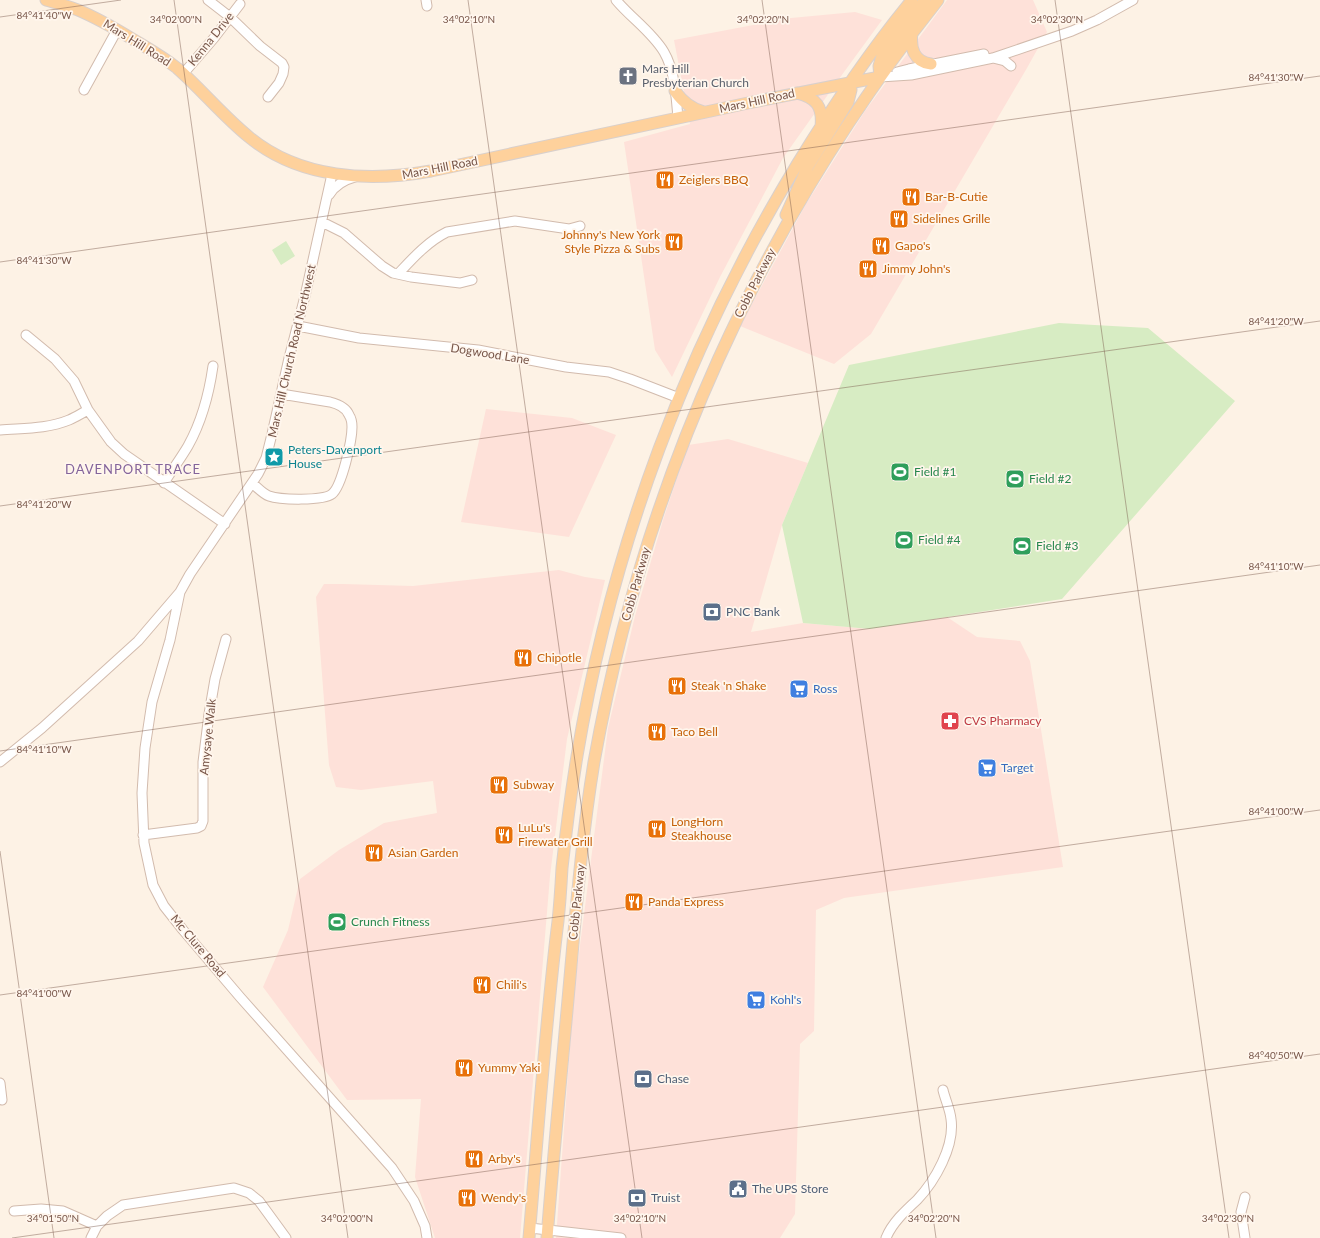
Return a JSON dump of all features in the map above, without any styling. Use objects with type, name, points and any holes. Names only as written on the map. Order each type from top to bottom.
[{"type":"main road","name":"Mars Hill Road","points":[[46,0],[79,10],[117,30],[162,57],[183,74],[232,122],[250,138],[262,146],[292,163],[332,174],[355,177],[380,177],[412,174],[704,112],[880,77]]},
{"type":"main road","name":"Cobb Parkway","points":[[529,1233],[570,804],[581,734],[597,651],[612,594],[646,484],[678,398],[704,340],[733,279],[783,188],[850,82],[912,0]]},
{"type":"main road","points":[[880,77],[879,63],[882,56],[925,0]]},
{"type":"main road","name":"Cobb Parkway","points":[[547,1234],[584,831],[594,762],[617,652],[629,605],[659,505],[708,380],[754,283],[777,241],[828,154],[880,77],[938,0]]},
{"type":"main road","points":[[912,33],[912,47],[916,56],[924,62],[931,64]]},
{"type":"main road","points":[[777,241],[802,177],[848,102],[851,90],[850,82]]},
{"type":"main road","points":[[675,91],[682,100],[692,108],[704,112]]},
{"type":"main road","points":[[797,93],[809,97],[819,106],[822,117],[821,127]]},
{"type":"street","points":[[208,0],[230,17],[260,46],[282,63],[284,67],[283,74],[279,83],[268,97]]},
{"type":"street","points":[[616,0],[648,32],[664,51],[670,66],[678,118]]},
{"type":"street","points":[[880,77],[911,75],[994,58],[1072,31],[1097,20],[1133,0]]},
{"type":"street","name":"Kenna Drive","points":[[183,74],[214,38],[240,4]]},
{"type":"street","points":[[84,90],[117,30]]},
{"type":"street","points":[[880,77],[931,64],[978,55],[1008,52]]},
{"type":"street","points":[[994,58],[1005,61],[1011,66]]},
{"type":"street","name":"Mars Hill Church Road Northwest","points":[[0,762],[42,728],[138,641],[180,592],[190,574],[252,483],[266,458],[298,326],[332,174]]},
{"type":"street","points":[[327,200],[336,186],[355,177]]},
{"type":"street","points":[[398,274],[422,248],[447,232],[515,221],[569,229],[580,226]]},
{"type":"street","points":[[322,222],[344,233],[382,266],[398,274],[411,277],[460,282],[472,280]]},
{"type":"street","name":"Dogwood Lane","points":[[298,326],[359,338],[478,350],[566,367],[609,372],[678,398]]},
{"type":"street","points":[[26,335],[55,358],[74,381],[88,410],[111,442],[124,454],[225,524]]},
{"type":"street","points":[[164,482],[189,445],[201,418],[210,388],[213,366]]},
{"type":"street","points":[[252,483],[268,496],[282,498],[311,499],[328,497],[334,493],[339,486],[352,426],[350,415],[346,408],[330,402],[281,394]]},
{"type":"street","points":[[0,430],[43,427],[68,420],[88,410]]},
{"type":"street","name":"Mc Clure Road","points":[[180,592],[170,640],[152,702],[145,748],[142,793],[143,835],[153,885],[164,906],[183,930],[392,1168],[414,1201],[425,1226],[427,1238]]},
{"type":"street","name":"Amysaye Walk","points":[[143,835],[197,828],[201,826],[203,821],[202,762],[215,679],[226,639]]},
{"type":"street","points":[[0,1083],[2,1100]]},
{"type":"street","points":[[886,1238],[897,1220],[936,1177],[946,1153],[951,1137],[951,1120],[942,1090]]},
{"type":"street","points":[[91,1238],[97,1226],[123,1205],[234,1188],[249,1193],[259,1202],[286,1238]]},
{"type":"street","points":[[1245,1197],[1241,1212],[1245,1238]]},
{"type":"street","points":[[14,1211],[41,1208],[63,1211],[97,1226]]},
{"type":"street","points":[[529,1233],[621,1238]]},
{"type":"shaded area","points":[[947,0],[1033,0],[1047,32],[871,334],[834,364],[740,326],[806,204],[865,111]]},
{"type":"shaded area","points":[[855,12],[882,20],[783,158],[720,277],[672,377],[655,350],[624,142],[690,124],[674,40],[791,18]]},
{"type":"shaded area","points":[[486,409],[572,418],[616,435],[569,537],[461,522]]},
{"type":"shaded area","points":[[728,439],[808,463],[782,525],[751,632],[803,623],[870,629],[947,617],[977,637],[1020,641],[1030,661],[1063,867],[844,898],[816,910],[814,1031],[800,1044],[795,1214],[780,1238],[556,1238],[574,992],[608,728],[635,616],[663,520],[688,445]]},
{"type":"shaded area","points":[[559,570],[585,577],[605,580],[567,739],[550,876],[520,1238],[435,1238],[415,1177],[421,1099],[347,1100],[263,987],[288,930],[300,879],[339,850],[384,823],[437,813],[433,781],[361,790],[336,787],[329,765],[316,597],[324,584],[413,586]]},
{"type":"green space","points":[[286,241],[295,256],[281,265],[272,250]]},
{"type":"green space","points":[[1059,323],[1148,328],[1235,401],[1062,599],[870,629],[803,623],[782,525],[849,365]]},
{"type":"place","name":"Mars Hill Presbyterian Church","points":[[628,76]]},
{"type":"place","name":"Zeiglers BBQ","points":[[665,180]]},
{"type":"place","name":"Bar-B-Cutie","points":[[911,197]]},
{"type":"place","name":"Sidelines Grille","points":[[899,219]]},
{"type":"place","name":"Johnny's New York Style Pizza & Subs","points":[[674,242]]},
{"type":"place","name":"Gapo's","points":[[881,246]]},
{"type":"place","name":"Jimmy John's","points":[[868,269]]},
{"type":"place","name":"Peters-Davenport House","points":[[274,457]]},
{"type":"place","name":"Field #1","points":[[900,472]]},
{"type":"place","name":"Field #2","points":[[1015,479]]},
{"type":"place","name":"Field #4","points":[[904,540]]},
{"type":"place","name":"Field #3","points":[[1022,546]]},
{"type":"place","name":"PNC Bank","points":[[712,612]]},
{"type":"place","name":"Chipotle","points":[[523,658]]},
{"type":"place","name":"Steak 'n Shake","points":[[677,686]]},
{"type":"place","name":"Ross","points":[[799,689]]},
{"type":"place","name":"CVS Pharmacy","points":[[950,721]]},
{"type":"place","name":"Taco Bell","points":[[657,732]]},
{"type":"place","name":"Target","points":[[987,768]]},
{"type":"place","name":"Subway","points":[[499,785]]},
{"type":"place","name":"LongHorn Steakhouse","points":[[657,829]]},
{"type":"place","name":"LuLu's Firewater Grill","points":[[504,835]]},
{"type":"place","name":"Asian Garden","points":[[374,853]]},
{"type":"place","name":"Panda Express","points":[[634,902]]},
{"type":"place","name":"Crunch Fitness","points":[[337,922]]},
{"type":"place","name":"Chili's","points":[[482,985]]},
{"type":"place","name":"Kohl's","points":[[756,1000]]},
{"type":"place","name":"Yummy Yaki","points":[[464,1068]]},
{"type":"place","name":"Chase","points":[[643,1079]]},
{"type":"place","name":"Arby's","points":[[474,1159]]},
{"type":"place","name":"The UPS Store","points":[[738,1189]]},
{"type":"place","name":"Wendy's","points":[[467,1198]]},
{"type":"place","name":"Truist","points":[[637,1198]]},
{"type":"district","name":"DAVENPORT TRACE","points":[[133,469]]}]
